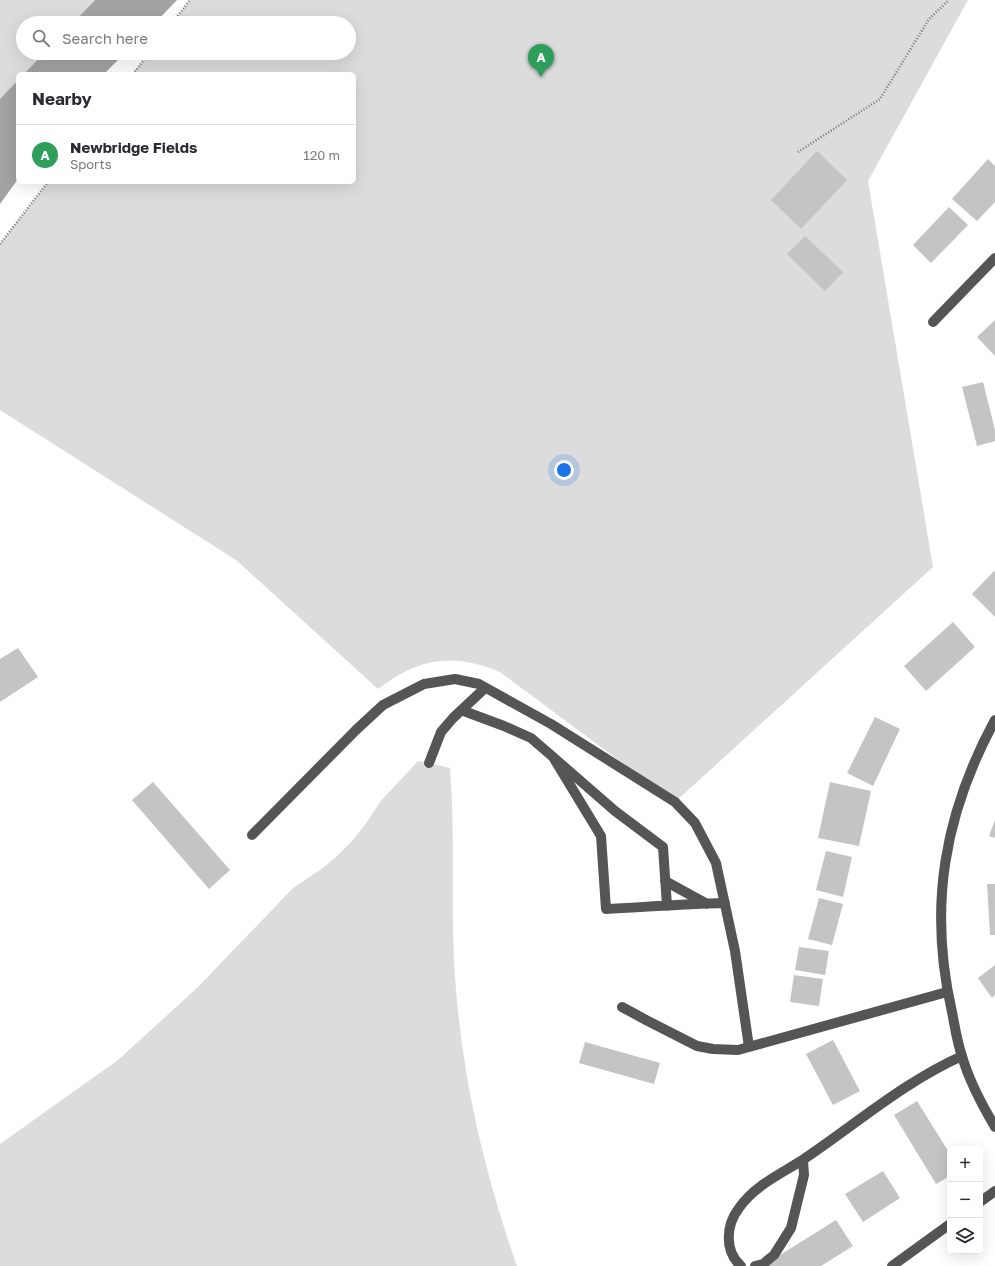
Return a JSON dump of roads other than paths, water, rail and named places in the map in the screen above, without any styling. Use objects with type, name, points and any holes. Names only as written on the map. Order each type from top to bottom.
[{"type":"street","points":[[933,322],[995,258]]},
{"type":"street","points":[[252,835],[356,730],[383,705],[424,684],[455,679],[479,684],[551,724],[675,802],[695,823],[716,864],[735,951],[749,1047]]},
{"type":"street","points":[[429,763],[441,732],[461,710],[485,688]]},
{"type":"street","points":[[461,710],[531,738],[616,811],[663,847],[666,906]]},
{"type":"street","points":[[995,720],[981,745],[956,810],[948,843],[943,878],[941,912],[941,939],[947,992],[962,1056],[980,1101],[995,1127]]},
{"type":"street","points":[[553,757],[601,836],[606,909],[725,903]]},
{"type":"street","points":[[665,881],[707,904]]},
{"type":"street","points":[[622,1007],[697,1046],[713,1049],[738,1050],[947,992]]},
{"type":"street","points":[[741,1266],[736,1262],[730,1246],[728,1235],[731,1222],[738,1208],[751,1193],[803,1160],[899,1092],[941,1066],[962,1056]]},
{"type":"street","points":[[755,1266],[763,1264],[774,1255],[791,1228],[804,1175],[803,1160]]},
{"type":"street","points":[[983,1200],[995,1191]]},
{"type":"street","points":[[892,1266],[947,1226]]},
{"type":"place","name":"Newbridge Fields","points":[[541,77]]}]
